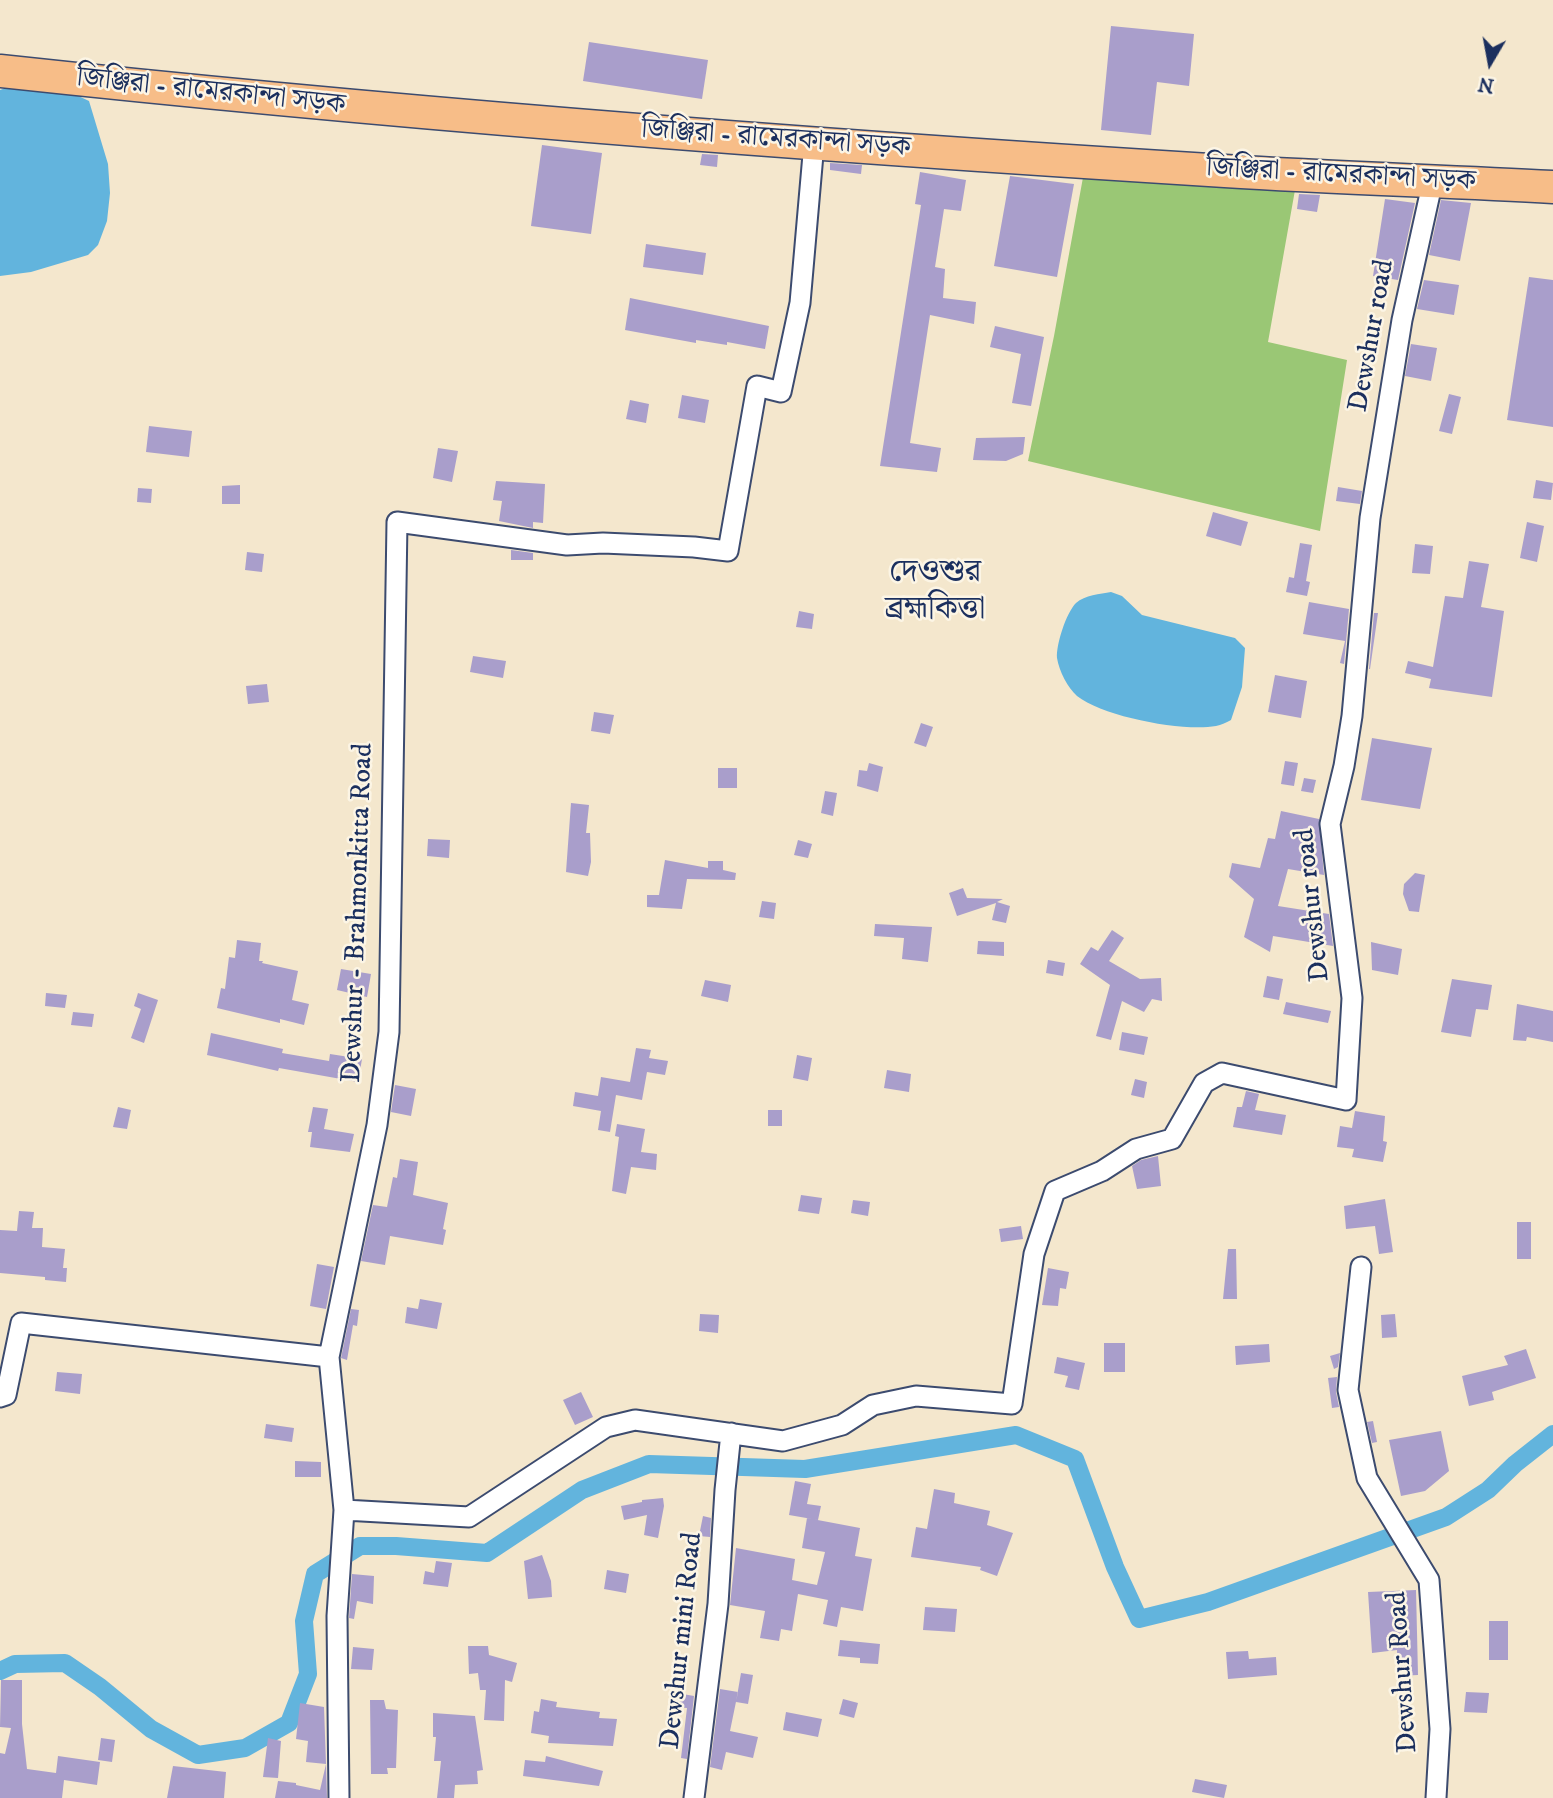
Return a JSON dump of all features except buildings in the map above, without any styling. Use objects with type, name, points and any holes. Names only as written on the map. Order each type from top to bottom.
[{"type":"main road","name":"জিঞ্জিরা - রামেরকান্দা সড়ক","points":[[0,71],[217,95],[814,143],[1228,172],[1553,187]]},
{"type":"street","name":"Dewshur - Brahmonkitta Road","points":[[339,1798],[337,1616],[344,1510],[329,1357],[377,1125],[389,1032],[397,522],[567,545],[603,543],[728,551],[757,386],[781,392],[797,316],[814,143]]},
{"type":"street","name":"Dewshur road","points":[[731,1433],[783,1441],[842,1426],[873,1405],[916,1396],[1012,1404],[1034,1254],[1055,1191],[1102,1171],[1136,1149],[1172,1139],[1204,1083],[1222,1073],[1346,1100],[1352,998],[1330,824],[1344,766],[1352,716],[1370,518],[1402,320],[1433,180]]},
{"type":"street","name":"Dewshur Road","points":[[1361,1267],[1348,1390],[1367,1478],[1429,1580],[1440,1730],[1436,1798]]},
{"type":"street","points":[[0,1396],[6,1395],[21,1323],[329,1357]]},
{"type":"street","points":[[344,1510],[469,1517],[606,1427],[635,1420],[731,1433]]},
{"type":"street","name":"Dewshur mini Road","points":[[694,1798],[719,1604],[724,1490],[731,1433]]},
{"type":"green space","points":[[1084,172],[1295,190],[1268,342],[1347,360],[1320,531],[1028,461]]},
{"type":"water","points":[[17,84],[53,84],[89,101],[108,164],[110,193],[107,221],[98,245],[88,255],[31,272],[0,276],[0,90]]},
{"type":"water","points":[[1111,592],[1122,596],[1142,615],[1235,638],[1245,648],[1242,687],[1231,720],[1218,726],[1165,725],[1105,710],[1089,704],[1074,693],[1062,674],[1057,658],[1062,629],[1076,603],[1093,595]]},
{"type":"waterway","points":[[0,1671],[15,1664],[65,1663],[100,1687],[151,1729],[198,1755],[245,1748],[289,1723],[308,1674],[304,1621],[315,1574],[360,1546],[487,1553],[582,1490],[649,1464],[805,1469],[1016,1435],[1075,1459],[1115,1567],[1139,1619],[1208,1602],[1446,1517],[1488,1490],[1553,1434]]},
{"type":"district","name":"দেওশুর ব্রহ্মকিত্তা","points":[[935,592]]}]
